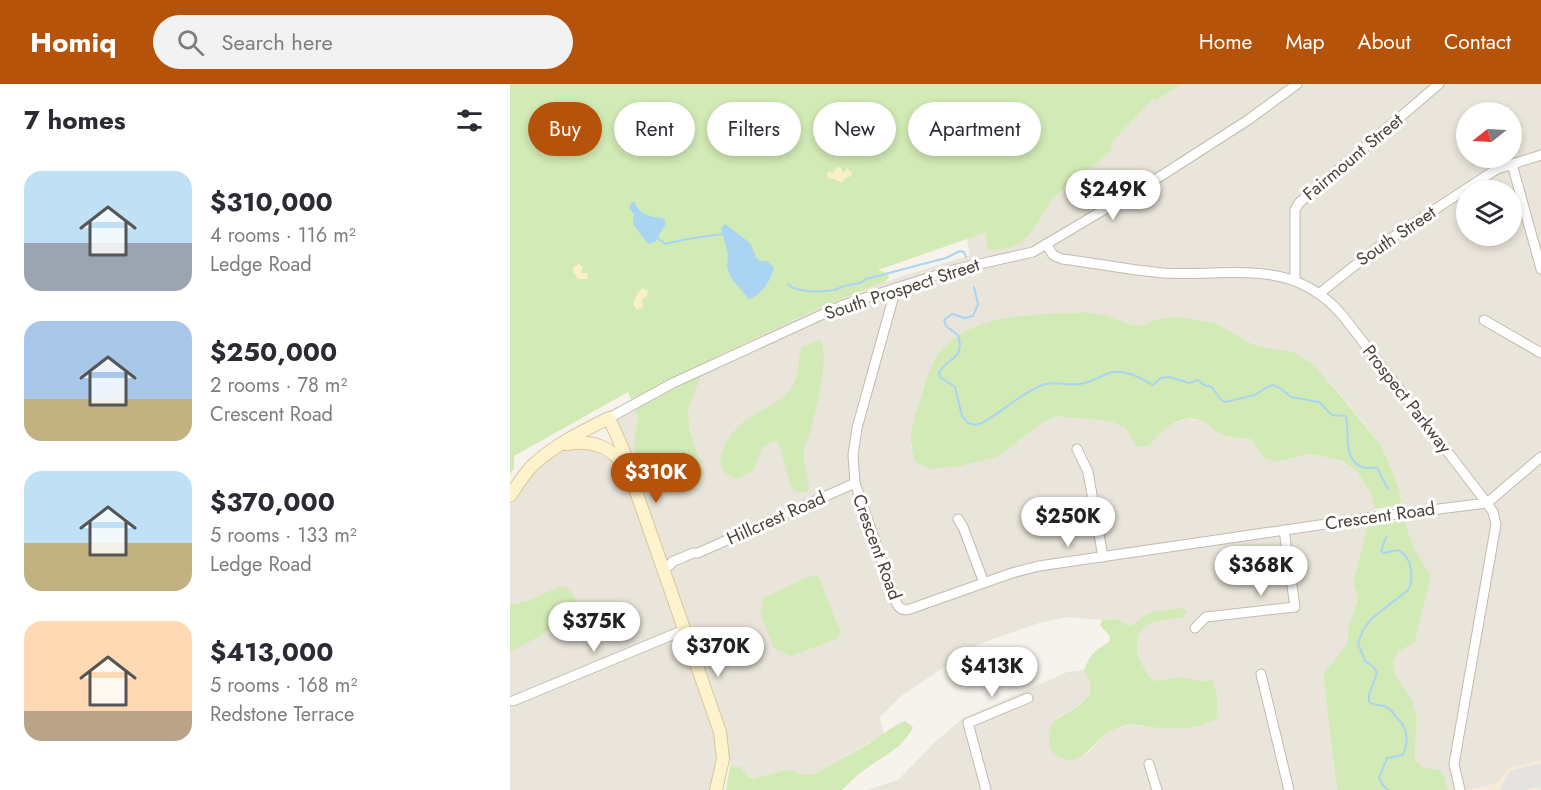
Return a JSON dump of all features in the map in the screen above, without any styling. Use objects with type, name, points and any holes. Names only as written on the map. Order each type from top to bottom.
[{"type":"street","name":"South Prospect Street","points":[[510,496],[533,465],[573,436],[673,383],[792,327],[843,305],[953,270],[1026,255],[1164,174],[1248,120],[1297,84]]},
{"type":"street","name":"Fairmount Street","points":[[1295,280],[1295,210],[1299,203],[1439,84]]},
{"type":"street","name":"South Street","points":[[1522,161],[1541,155]]},
{"type":"street","name":"South Street","points":[[1320,293],[1382,244],[1500,168]]},
{"type":"street","points":[[1513,168],[1541,269]]},
{"type":"street","name":"Prospect Parkway","points":[[1046,244],[1053,255],[1062,259],[1145,271],[1260,273],[1295,280],[1320,293],[1343,316],[1487,503],[1493,512],[1496,524],[1454,764],[1460,790]]},
{"type":"street","name":"Crescent Road","points":[[896,288],[858,428],[853,455],[855,483],[900,608],[910,609],[1031,568],[1284,530],[1487,503]]},
{"type":"street","points":[[1484,320],[1541,353]]},
{"type":"street","points":[[609,418],[627,459],[630,474],[666,566],[684,630],[716,717],[722,742],[722,766],[716,790]]},
{"type":"street","points":[[562,445],[583,441],[599,444],[612,451],[630,474]]},
{"type":"street","points":[[1077,449],[1088,472],[1103,557]]},
{"type":"street","points":[[1487,503],[1541,457]]},
{"type":"street","name":"Hillcrest Road","points":[[666,566],[673,566],[695,557],[698,553],[855,483]]},
{"type":"street","points":[[958,519],[984,583]]},
{"type":"street","points":[[1195,628],[1206,617],[1295,607],[1284,530]]},
{"type":"street","points":[[513,702],[684,630]]},
{"type":"street","points":[[1261,674],[1289,790]]},
{"type":"street","points":[[986,790],[968,723],[1028,698]]},
{"type":"street","points":[[1149,764],[1157,790]]},
{"type":"shaded area","points":[[1167,84],[1541,84],[1541,760],[1508,769],[1498,783],[1468,790],[1448,790],[1440,770],[1422,767],[1416,761],[1417,717],[1412,700],[1396,676],[1393,661],[1398,652],[1415,642],[1431,575],[1418,557],[1408,535],[1398,486],[1382,447],[1314,365],[1294,352],[1252,344],[1216,323],[1177,317],[1157,319],[1141,326],[1087,312],[1018,316],[924,385],[910,448],[1019,441],[1040,424],[1057,416],[1108,421],[1125,427],[1137,447],[1149,446],[1166,426],[1186,419],[1201,420],[1217,432],[1235,438],[1251,439],[1263,457],[1275,462],[1308,454],[1340,460],[1356,470],[1371,494],[1375,509],[1368,525],[1353,582],[1358,599],[1348,628],[1347,644],[1323,674],[1337,790],[867,790],[898,780],[935,742],[963,718],[1067,672],[1084,670],[1090,682],[1090,695],[1074,709],[1056,718],[1064,759],[1077,758],[1089,752],[1102,737],[1114,729],[1129,725],[1180,729],[1203,681],[1181,677],[1157,681],[1149,677],[1137,654],[1138,635],[1116,619],[1067,617],[1039,623],[979,644],[901,696],[880,717],[884,734],[814,774],[802,775],[788,769],[753,779],[747,776],[741,767],[730,766],[728,744],[720,718],[629,459],[609,411],[819,308],[884,282],[970,255],[967,239],[1011,223]]},
{"type":"shaded area","points":[[583,447],[609,455],[625,477],[715,733],[718,758],[710,790],[510,790],[510,505],[531,475],[543,463],[563,450]]},
{"type":"shaded area","points":[[1541,760],[1541,790],[1468,790],[1498,783],[1508,769]]},
{"type":"shaded area","points":[[1541,763],[1541,790],[1538,787],[1525,790],[1500,790],[1509,771]]},
{"type":"green space","points":[[510,84],[1182,84],[1154,101],[1153,98],[1111,143],[1112,150],[1053,198],[1033,230],[1019,244],[1010,248],[988,250],[987,232],[878,270],[888,274],[889,278],[819,308],[712,359],[700,378],[688,409],[689,429],[704,474],[699,483],[683,492],[660,491],[647,482],[634,448],[638,416],[628,392],[514,456],[514,468],[510,475]]},
{"type":"green space","points":[[1087,312],[1141,326],[1157,319],[1177,317],[1216,323],[1252,344],[1294,352],[1314,365],[1382,447],[1398,486],[1402,505],[1375,509],[1371,494],[1356,470],[1341,460],[1308,454],[1275,462],[1263,457],[1251,439],[1223,435],[1203,421],[1192,419],[1177,421],[1149,446],[1137,447],[1125,427],[1108,421],[1057,416],[1040,424],[999,456],[959,466],[929,469],[916,462],[911,446],[913,424],[929,372],[944,347],[959,335],[993,321],[1031,315]]},
{"type":"green space","points":[[820,340],[824,358],[821,385],[804,450],[808,491],[799,493],[791,487],[779,444],[774,441],[762,448],[754,469],[739,479],[728,475],[722,469],[720,461],[726,443],[732,434],[746,420],[773,404],[790,390],[796,379],[802,347]]},
{"type":"green space","points":[[1405,520],[1415,549],[1431,575],[1415,642],[1398,652],[1393,661],[1396,676],[1412,700],[1417,717],[1416,761],[1422,767],[1440,770],[1448,790],[1337,790],[1323,674],[1347,644],[1348,628],[1358,599],[1353,582],[1368,525]]},
{"type":"green space","points":[[812,575],[819,577],[840,632],[838,638],[791,656],[774,648],[760,613],[763,598]]},
{"type":"green space","points":[[558,587],[566,587],[574,597],[578,608],[577,616],[510,652],[510,605],[527,601]]},
{"type":"green space","points":[[1182,608],[1187,612],[1184,617],[1146,625],[1138,635],[1137,654],[1149,677],[1157,681],[1181,677],[1203,681],[1213,679],[1217,698],[1217,718],[1201,725],[1184,728],[1127,725],[1102,737],[1077,759],[1064,759],[1056,755],[1049,743],[1051,727],[1055,720],[1075,708],[1090,695],[1090,682],[1084,670],[1094,653],[1109,642],[1110,636],[1100,625],[1102,620],[1117,619],[1131,626],[1145,615],[1155,611]]},
{"type":"green space","points":[[905,721],[913,727],[904,740],[860,773],[842,790],[726,790],[730,766],[741,767],[747,776],[753,779],[788,769],[802,775],[814,774]]},
{"type":"sand","points":[[837,166],[843,173],[847,168],[852,172],[851,176],[844,179],[842,183],[827,176],[828,172],[834,173]]},
{"type":"sand","points":[[579,264],[583,267],[581,273],[588,273],[587,279],[578,279],[573,272],[573,267]]},
{"type":"sand","points":[[642,288],[648,290],[647,296],[641,300],[644,306],[637,310],[633,304]]},
{"type":"water","points":[[632,202],[635,202],[642,213],[663,218],[666,223],[655,242],[648,244],[633,224],[634,214],[629,208]]},
{"type":"water","points":[[725,224],[750,243],[760,261],[767,261],[774,268],[765,287],[758,295],[749,299],[731,278],[727,267],[728,254],[721,228]]},
{"type":"waterway","points":[[657,238],[666,244],[723,234]]},
{"type":"waterway","points":[[788,284],[803,290],[834,290],[946,258],[960,251],[964,252],[966,257]]},
{"type":"waterway","points":[[974,287],[978,304],[973,316],[965,318],[952,314],[944,320],[946,326],[958,335],[960,343],[957,354],[939,373],[940,377],[955,387],[962,416],[968,423],[976,425],[982,423],[1027,392],[1042,385],[1083,383],[1115,372],[1132,374],[1153,385],[1161,378],[1169,377],[1189,383],[1198,380],[1212,387],[1220,399],[1225,402],[1255,395],[1273,385],[1291,397],[1319,402],[1332,415],[1346,416],[1349,452],[1352,458],[1362,467],[1377,468],[1388,489]]},
{"type":"waterway","points":[[1386,537],[1381,551],[1384,553],[1398,550],[1406,557],[1411,573],[1410,585],[1408,590],[1371,619],[1358,643],[1365,661],[1374,667],[1377,673],[1369,695],[1369,702],[1391,710],[1404,727],[1406,736],[1403,755],[1387,758],[1379,778],[1388,790]]}]
